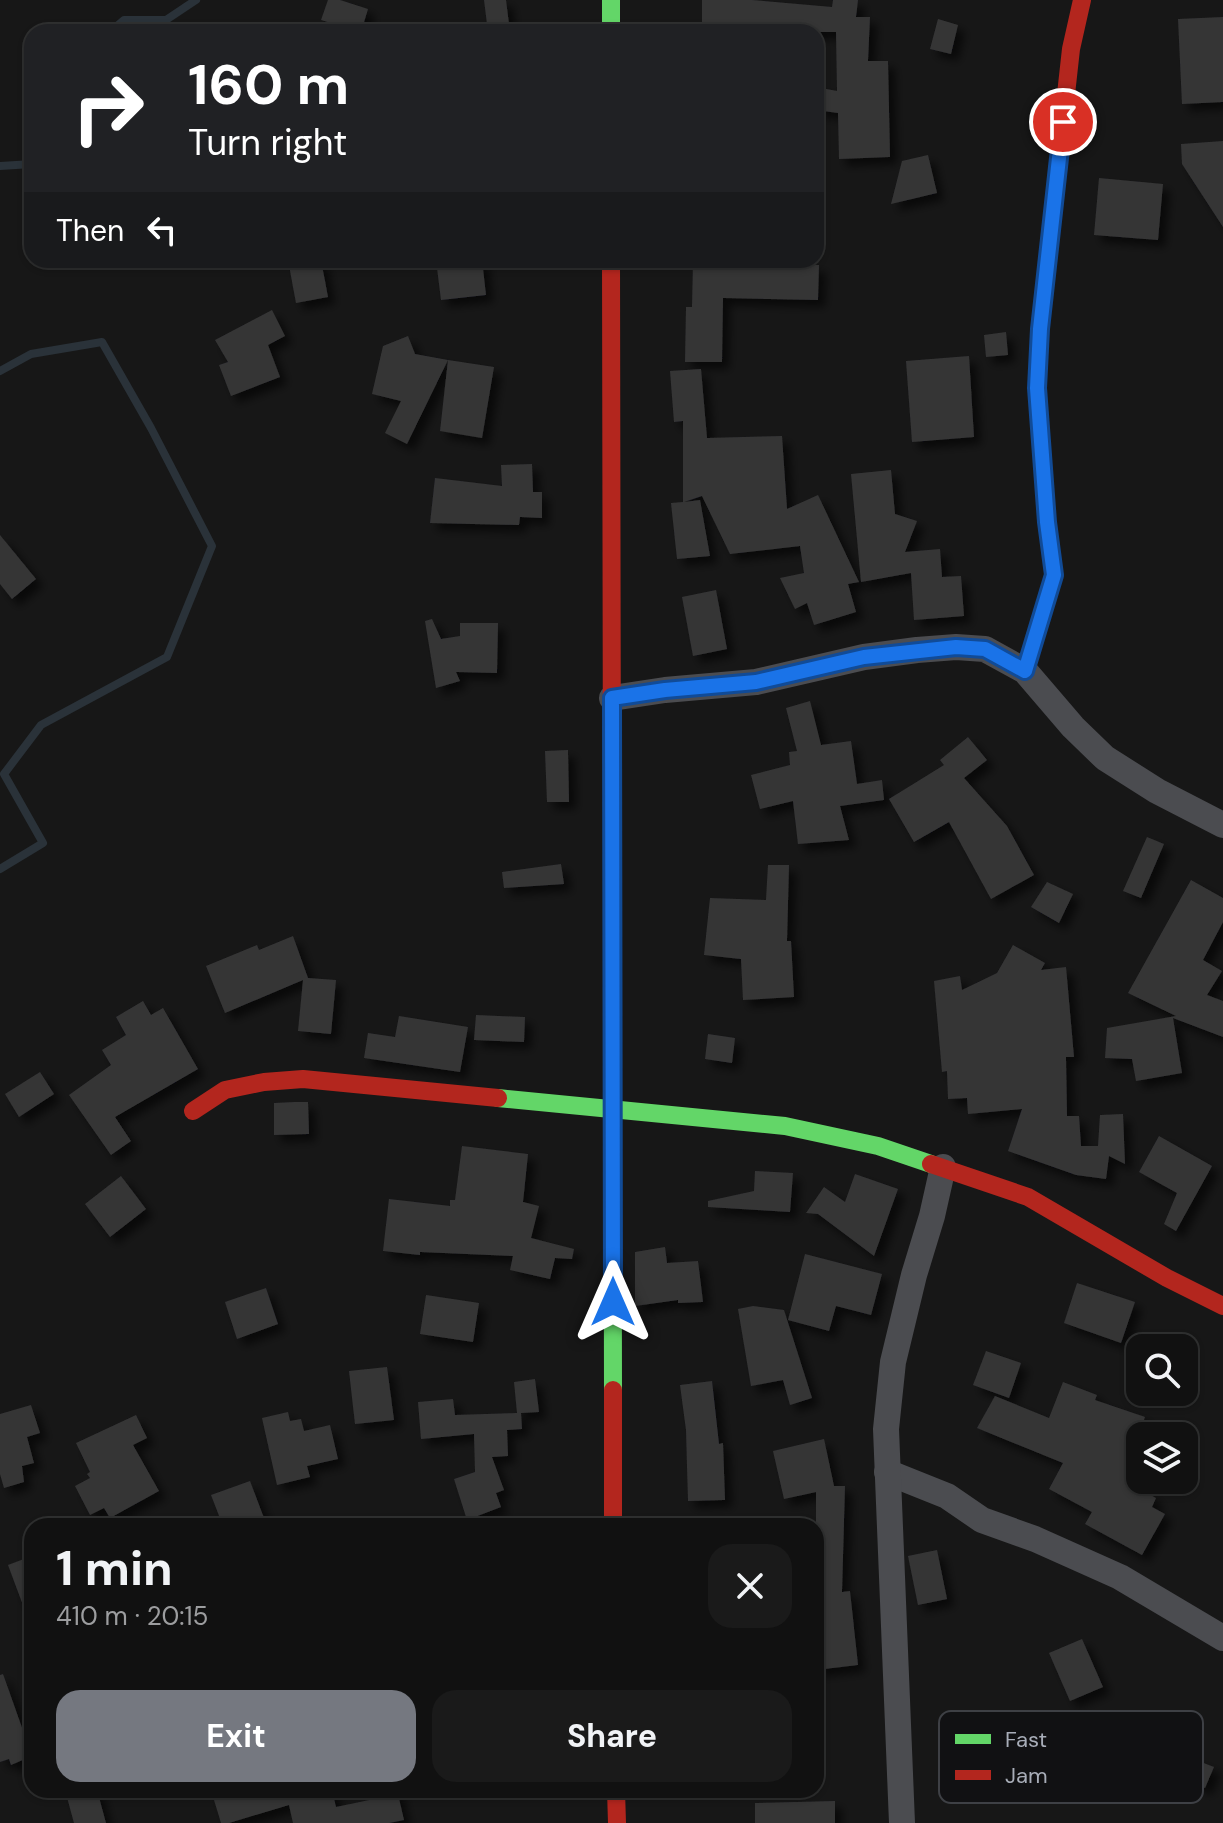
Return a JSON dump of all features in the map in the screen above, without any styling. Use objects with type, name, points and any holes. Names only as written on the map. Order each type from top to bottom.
[{"type":"street","points":[[611,0],[611,24]]},
{"type":"street","points":[[1025,671],[1054,575],[1037,388],[1040,329],[1061,132],[1071,49],[1082,0]]},
{"type":"street","points":[[611,268],[613,1518]]},
{"type":"street","points":[[612,698],[756,682],[864,657],[956,647],[985,649],[1025,671],[1073,727],[1105,758],[1157,791],[1223,825]]},
{"type":"street","points":[[193,1111],[225,1090],[264,1082],[303,1079],[785,1126],[878,1146],[1028,1197],[1167,1278],[1223,1306]]},
{"type":"street","points":[[902,1823],[886,1429],[893,1362],[943,1167]]},
{"type":"street","points":[[887,1472],[947,1496],[982,1520],[1120,1577],[1223,1638]]},
{"type":"street","points":[[614,1822],[616,1798]]},
{"type":"building","points":[[328,0],[340,0],[368,9],[363,24],[334,24],[321,20]]},
{"type":"building","points":[[484,0],[506,0],[509,24],[487,24]]},
{"type":"building","points":[[702,0],[752,0],[832,7],[833,0],[858,0],[856,17],[870,17],[868,61],[888,61],[890,157],[839,159],[838,113],[824,111],[824,89],[837,91],[836,32],[824,32],[824,24],[702,24]]},
{"type":"building","points":[[1223,17],[1223,102],[1182,104],[1178,19]]},
{"type":"building","points":[[938,19],[958,25],[951,54],[930,49]]},
{"type":"building","points":[[1223,141],[1223,227],[1182,164],[1181,144]]},
{"type":"building","points":[[928,155],[937,193],[891,204],[902,161]]},
{"type":"building","points":[[1099,178],[1163,184],[1158,240],[1094,235]]},
{"type":"building","points":[[289,268],[323,268],[328,297],[296,303]]},
{"type":"building","points":[[437,268],[483,268],[486,295],[441,300]]},
{"type":"building","points":[[693,268],[819,268],[818,300],[723,298],[722,362],[685,362],[686,307],[692,307]]},
{"type":"building","points":[[272,310],[285,336],[268,345],[280,377],[231,396],[219,365],[228,362],[215,340]]},
{"type":"building","points":[[1006,332],[1008,355],[986,357],[984,335]]},
{"type":"building","points":[[408,336],[415,354],[448,360],[407,444],[385,433],[401,401],[372,394],[383,346]]},
{"type":"building","points":[[969,356],[974,437],[912,442],[906,361]]},
{"type":"building","points":[[448,360],[494,367],[482,438],[440,431]]},
{"type":"building","points":[[701,369],[707,438],[782,436],[787,509],[818,495],[859,582],[848,584],[856,612],[814,625],[807,603],[795,609],[780,578],[804,573],[800,546],[730,554],[702,496],[684,502],[700,500],[710,556],[677,559],[671,503],[683,502],[683,421],[674,422],[670,371]]},
{"type":"building","points":[[532,464],[533,492],[542,492],[542,518],[520,517],[519,525],[430,523],[435,478],[502,486],[501,465]]},
{"type":"building","points":[[891,470],[895,514],[917,521],[905,552],[940,549],[942,577],[961,576],[964,616],[914,620],[911,573],[861,582],[851,474]]},
{"type":"building","points":[[0,535],[36,579],[12,599],[0,584]]},
{"type":"building","points":[[716,590],[727,649],[693,656],[682,597]]},
{"type":"building","points":[[432,619],[441,639],[460,636],[460,623],[498,623],[497,673],[456,672],[460,681],[436,688],[425,621]]},
{"type":"building","points":[[810,701],[821,745],[851,741],[857,784],[882,780],[884,800],[840,806],[849,840],[798,844],[793,801],[760,809],[751,775],[790,765],[789,752],[797,751],[786,708]]},
{"type":"building","points":[[968,737],[987,760],[964,778],[1007,826],[1034,875],[991,899],[949,822],[914,842],[889,799],[944,765],[940,760]]},
{"type":"building","points":[[568,750],[569,802],[547,802],[545,751]]},
{"type":"building","points":[[1147,837],[1164,844],[1141,898],[1123,891]]},
{"type":"building","points":[[561,864],[564,884],[504,888],[502,872]]},
{"type":"building","points":[[768,865],[789,865],[787,941],[791,941],[794,997],[743,1000],[741,959],[704,955],[710,898],[766,900]]},
{"type":"building","points":[[1191,880],[1223,898],[1223,922],[1203,960],[1222,971],[1207,995],[1223,1001],[1223,1037],[1173,1018],[1182,1073],[1136,1081],[1132,1059],[1105,1058],[1107,1028],[1176,1016],[1128,993]]},
{"type":"building","points":[[1047,882],[1073,894],[1059,923],[1031,907]]},
{"type":"building","points":[[293,936],[308,978],[336,980],[331,1034],[298,1031],[303,980],[225,1013],[206,966],[257,945],[259,950]]},
{"type":"building","points":[[1013,945],[1045,963],[1041,970],[1066,967],[1074,1057],[1066,1057],[1067,1116],[1079,1116],[1081,1146],[1098,1146],[1100,1115],[1123,1114],[1125,1164],[1109,1156],[1106,1179],[1076,1175],[1008,1151],[1022,1109],[968,1114],[967,1098],[948,1099],[947,1071],[942,1072],[934,981],[960,976],[962,990],[997,973]]},
{"type":"building","points":[[143,1001],[151,1015],[163,1008],[198,1069],[115,1117],[131,1141],[111,1155],[69,1095],[111,1065],[102,1050],[126,1035],[116,1017]]},
{"type":"building","points":[[476,1015],[525,1017],[524,1042],[474,1040]]},
{"type":"building","points":[[399,1016],[468,1027],[460,1072],[364,1058],[368,1033],[395,1037]]},
{"type":"building","points":[[708,1034],[735,1038],[732,1063],[705,1059]]},
{"type":"building","points":[[40,1072],[54,1094],[19,1117],[5,1094]]},
{"type":"building","points":[[308,1102],[309,1134],[274,1135],[274,1103]]},
{"type":"building","points":[[1159,1136],[1212,1166],[1176,1231],[1164,1224],[1177,1193],[1139,1172]]},
{"type":"building","points":[[462,1146],[528,1154],[523,1202],[539,1206],[531,1238],[574,1249],[572,1259],[555,1258],[550,1279],[510,1270],[513,1256],[420,1252],[420,1255],[383,1251],[389,1199],[450,1206],[450,1200],[455,1200]]},
{"type":"building","points":[[755,1171],[793,1173],[790,1212],[708,1207],[708,1201],[754,1191]]},
{"type":"building","points":[[855,1174],[898,1189],[874,1256],[818,1214],[806,1213],[824,1187],[845,1202]]},
{"type":"building","points":[[121,1176],[146,1209],[110,1237],[85,1204]]},
{"type":"building","points":[[665,1247],[667,1263],[698,1261],[703,1302],[678,1303],[678,1300],[635,1306],[635,1252]]},
{"type":"building","points":[[805,1254],[882,1274],[871,1315],[836,1306],[829,1331],[788,1320]]},
{"type":"building","points":[[1077,1283],[1135,1302],[1121,1343],[1064,1323]]},
{"type":"building","points":[[266,1288],[278,1324],[237,1339],[225,1302]]},
{"type":"building","points":[[426,1295],[479,1303],[473,1342],[420,1334]]},
{"type":"building","points":[[753,1306],[784,1310],[812,1398],[790,1405],[783,1380],[751,1386],[738,1309]]},
{"type":"building","points":[[986,1351],[1021,1363],[1009,1398],[973,1385]]},
{"type":"building","points":[[387,1367],[394,1420],[355,1424],[349,1371]]},
{"type":"building","points":[[535,1379],[539,1412],[521,1413],[522,1429],[507,1430],[508,1456],[492,1457],[504,1490],[496,1493],[501,1507],[466,1518],[454,1479],[475,1472],[474,1434],[421,1439],[418,1402],[453,1399],[455,1415],[517,1413],[514,1382]]},
{"type":"building","points":[[712,1381],[719,1444],[723,1443],[725,1500],[688,1501],[686,1430],[680,1385]]},
{"type":"building","points":[[1063,1382],[1097,1395],[1095,1400],[1145,1417],[1143,1422],[1126,1422],[1126,1494],[1149,1494],[1156,1498],[1152,1507],[1165,1514],[1142,1555],[1085,1524],[1092,1512],[1049,1489],[1063,1463],[977,1428],[995,1396],[1049,1418]]},
{"type":"building","points":[[31,1405],[40,1433],[27,1437],[34,1463],[22,1466],[24,1482],[4,1488],[0,1474],[0,1414]]},
{"type":"building","points":[[288,1412],[290,1421],[301,1419],[304,1431],[330,1425],[338,1459],[307,1466],[310,1477],[277,1485],[262,1418]]},
{"type":"building","points":[[136,1415],[147,1438],[133,1445],[159,1491],[110,1518],[104,1508],[90,1515],[75,1486],[90,1478],[76,1443]]},
{"type":"building","points":[[824,1439],[834,1486],[845,1486],[842,1592],[850,1591],[858,1665],[824,1669],[824,1518],[816,1518],[816,1492],[784,1499],[773,1451]]},
{"type":"building","points":[[250,1481],[264,1518],[220,1518],[211,1495]]},
{"type":"building","points":[[937,1550],[947,1599],[918,1605],[908,1556]]},
{"type":"building","points":[[24,1559],[24,1608],[8,1565]]},
{"type":"building","points":[[1082,1639],[1103,1687],[1070,1701],[1049,1653]]},
{"type":"building","points":[[3,1674],[24,1733],[24,1759],[11,1765],[9,1759],[0,1762],[0,1675]]},
{"type":"building","points":[[1203,1763],[1214,1767],[1203,1787]]},
{"type":"building","points":[[67,1798],[99,1798],[106,1823],[74,1823]]},
{"type":"building","points":[[213,1798],[334,1798],[336,1807],[374,1798],[399,1798],[404,1820],[389,1823],[293,1823],[289,1805],[221,1823]]},
{"type":"building","points":[[835,1801],[835,1823],[755,1823],[755,1803]]},
{"type":"waterway","points":[[119,24],[124,20],[166,20],[196,0]]},
{"type":"waterway","points":[[0,166],[24,164]]},
{"type":"waterway","points":[[0,371],[31,354],[102,342],[212,546],[167,657],[41,725],[4,774],[43,843],[0,869]]},
{"type":"traffic: fast","points":[[611,0],[611,24]]},
{"type":"traffic: fast","points":[[612,819],[613,1390]]},
{"type":"traffic: fast","points":[[498,1098],[785,1126],[878,1146],[931,1164]]},
{"type":"traffic: jam","points":[[1025,671],[1054,575],[1037,388],[1040,329],[1071,49],[1082,0]]},
{"type":"traffic: jam","points":[[611,268],[612,819]]},
{"type":"traffic: jam","points":[[193,1111],[225,1090],[264,1082],[303,1079],[498,1098]]},
{"type":"traffic: jam","points":[[931,1164],[1028,1197],[1167,1278],[1223,1306]]},
{"type":"traffic: jam","points":[[613,1390],[613,1518]]},
{"type":"traffic: jam","points":[[616,1798],[617,1823]]},
{"type":"route","points":[[613,1302],[612,698],[756,682],[864,657],[956,647],[985,649],[1025,671],[1054,575],[1037,388],[1040,329],[1063,122]]}]
